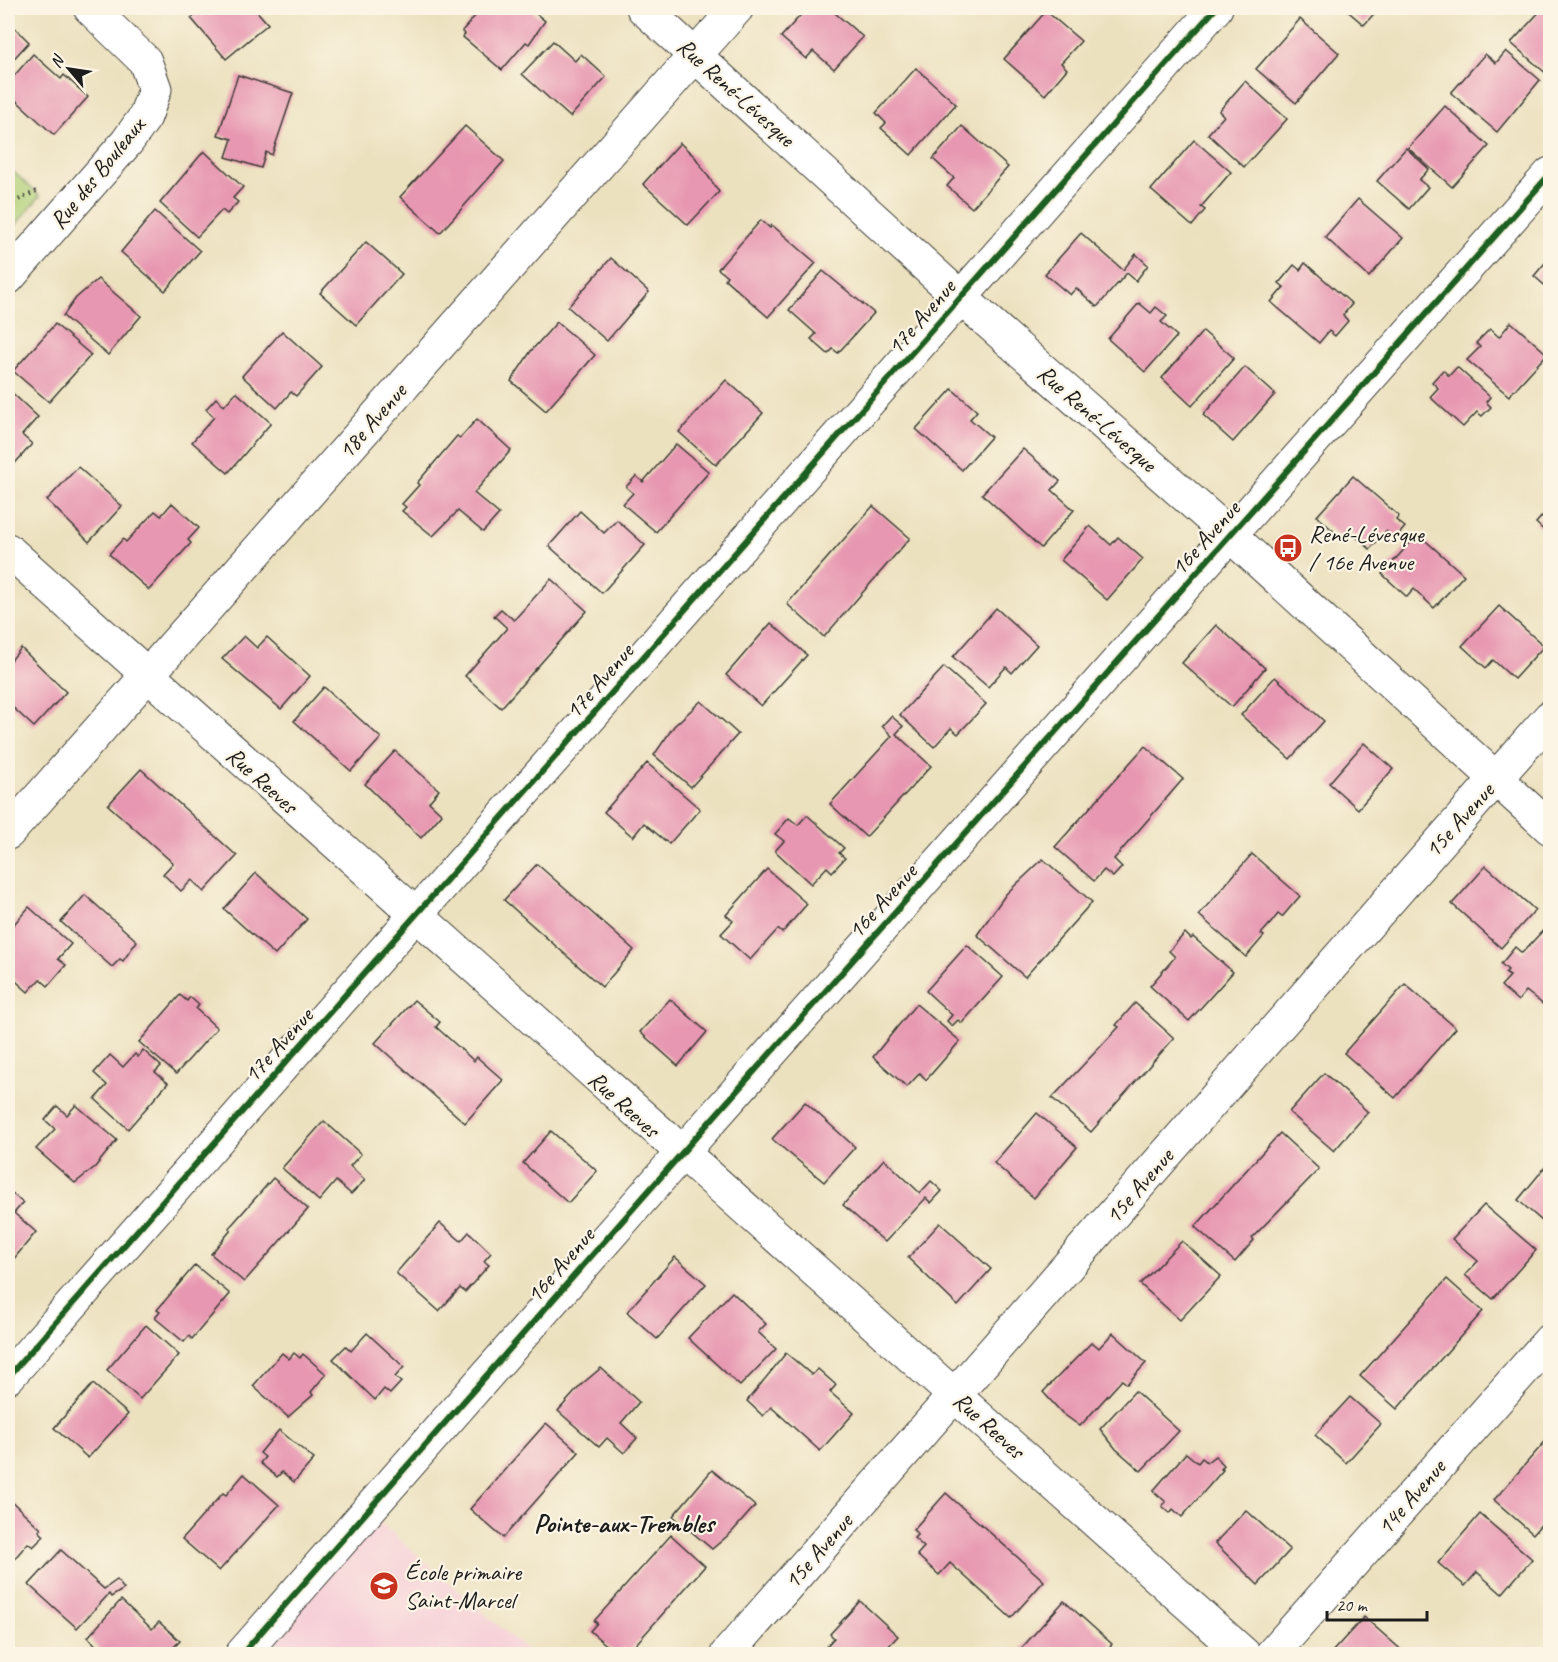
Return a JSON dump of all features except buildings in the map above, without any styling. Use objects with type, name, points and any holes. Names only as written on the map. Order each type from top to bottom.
[{"type":"street","name":"Rue des Bouleaux","points":[[8,278],[127,142],[145,117],[155,88],[145,61],[90,8]]},
{"type":"street","name":"Rue René-Lévesque","points":[[643,8],[961,298],[1231,536],[1551,828]]},
{"type":"street","name":"18e Avenue","points":[[8,834],[737,8]]},
{"type":"street","name":"17e Avenue","points":[[8,1377],[1216,8]]},
{"type":"street","name":"16e Avenue","points":[[242,1654],[681,1154],[1551,174]]},
{"type":"street","name":"Rue Reeves","points":[[8,550],[681,1154],[956,1394],[1244,1654]]},
{"type":"street","name":"15e Avenue","points":[[727,1654],[1551,717]]},
{"type":"street","name":"14e Avenue","points":[[1272,1654],[1551,1340]]},
{"type":"shaded area","name":"École primaire Saint-Marcel","points":[[375,1518],[531,1654],[256,1654]]},
{"type":"green space","points":[[8,167],[40,196],[8,234]]},
{"type":"cycle path","points":[[8,1377],[1216,8]]},
{"type":"cycle path","points":[[242,1654],[681,1154],[1550,174]]},
{"type":"place","name":"René-Lévesque / 16e Avenue","points":[[1288,548]]},
{"type":"place","name":"École primaire Saint-Marcel","points":[[384,1586]]},
{"type":"district","name":"Pointe-aux-Trembles","points":[[624,1523]]}]
